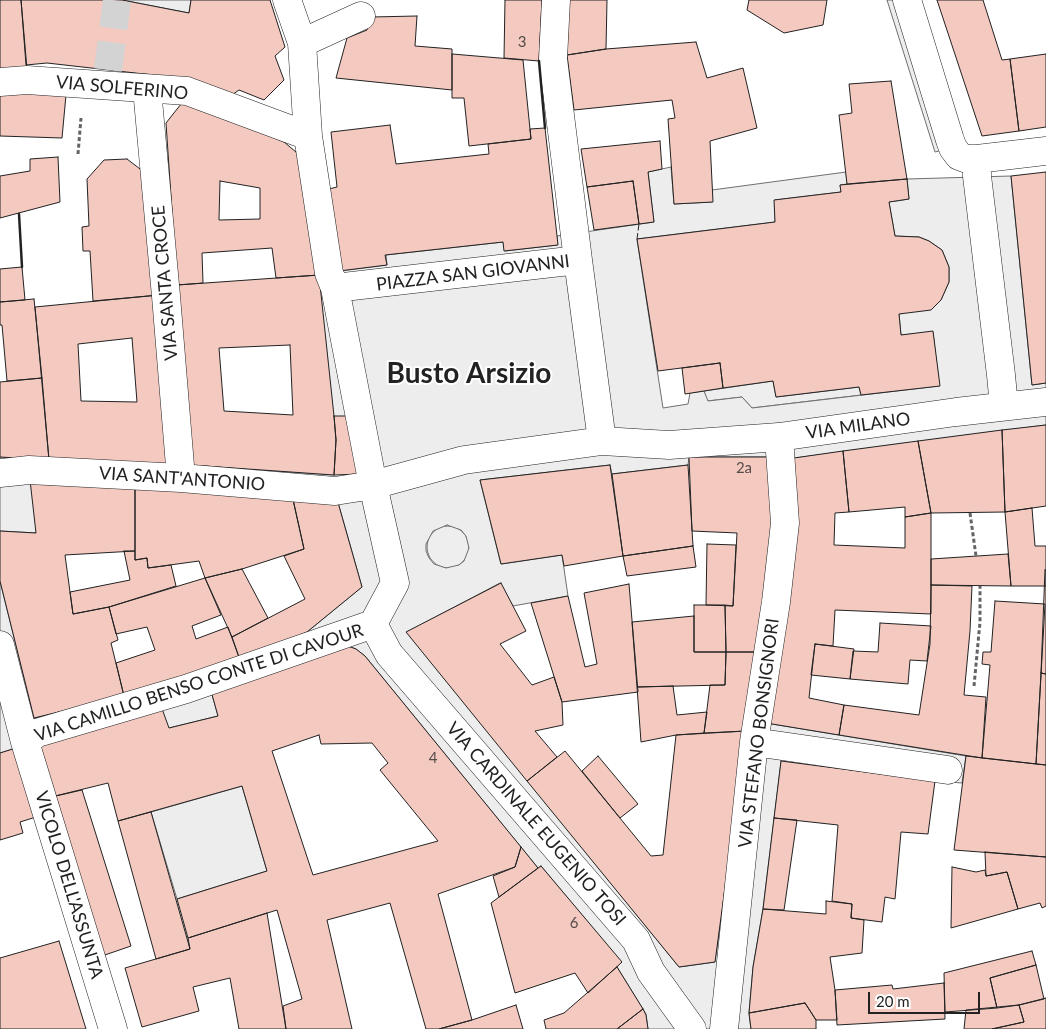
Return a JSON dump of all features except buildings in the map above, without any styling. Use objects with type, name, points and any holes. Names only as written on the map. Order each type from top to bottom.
[{"type":"street","points":[[287,0],[302,43],[308,136],[332,281],[373,485],[395,583],[373,624]]},
{"type":"street","points":[[556,0],[553,59],[578,260]]},
{"type":"street","points":[[907,0],[953,148],[968,158],[977,176],[1004,406]]},
{"type":"street","points":[[302,43],[361,16]]},
{"type":"street","name":"VIA SOLFERINO","points":[[0,82],[107,78],[147,89],[187,91],[308,136]]},
{"type":"street","name":"VIA SANTA CROCE","points":[[147,89],[181,478]]},
{"type":"street","points":[[968,158],[1046,151]]},
{"type":"street","name":"PIAZZA SAN GIOVANNI","points":[[332,281],[578,260],[602,441]]},
{"type":"street","name":"VIA MILANO","points":[[602,441],[669,446],[779,437],[1046,402]]},
{"type":"street","name":"VIA STEFANO BONSIGNORI","points":[[724,1029],[754,742],[776,602],[785,523],[779,437]]},
{"type":"street","points":[[373,485],[464,460],[602,441]]},
{"type":"street","name":"VIA SANT'ANTONIO","points":[[0,472],[29,470],[181,478],[335,491],[373,485]]},
{"type":"street","name":"VIA CAMILLO BENSO CONTE DI CAVOUR","points":[[15,733],[37,733],[186,688],[373,624]]},
{"type":"street","name":"VIA CARDINALE EUGENIO TOSI","points":[[373,624],[389,654],[636,940],[651,972],[692,1029]]},
{"type":"street","name":"VICOLO DELL'ASSUNTA","points":[[0,645],[15,733],[113,1029]]},
{"type":"street","points":[[754,742],[948,770]]},
{"type":"path","points":[[970,513],[976,556]]},
{"type":"path","points":[[974,686],[980,622],[980,586]]},
{"type":"shaded area","points":[[122,0],[191,0],[189,13]]},
{"type":"shaded area","points":[[887,0],[900,0],[947,149],[935,152]]},
{"type":"shaded area","points":[[671,167],[674,204],[712,202],[712,190],[846,172],[847,184],[840,185],[841,192],[775,200],[775,222],[637,239],[663,408],[688,404],[690,393],[704,391],[708,401],[742,397],[752,408],[939,386],[933,332],[901,335],[899,314],[941,300],[949,282],[949,267],[942,250],[919,237],[895,236],[889,202],[909,199],[907,179],[1011,176],[1032,385],[1046,383],[1046,425],[787,459],[766,723],[966,756],[962,783],[781,762],[763,909],[753,967],[749,1013],[751,1029],[648,1029],[646,1014],[617,967],[621,962],[541,866],[538,868],[365,656],[348,646],[211,691],[218,716],[169,728],[16,748],[0,753],[0,581],[34,718],[170,684],[307,632],[362,587],[337,499],[36,533],[0,531],[0,457],[190,465],[334,475],[319,275],[387,265],[386,255],[503,242],[505,251],[557,245],[557,236],[654,222],[648,172]],"holes":[[[689,457],[773,457],[746,733],[715,962],[679,967],[407,632],[500,583],[513,606],[568,596],[562,555],[501,564],[480,480],[610,465],[612,474],[688,465]],[[447,525],[461,530],[466,536],[469,548],[464,561],[459,565],[446,568],[434,564],[426,551],[426,544],[433,531]]]},
{"type":"shaded area","points":[[773,381],[776,397],[859,387],[861,395],[752,408],[742,397],[707,401],[704,391]]},
{"type":"shaded area","points":[[452,526],[460,529],[466,535],[469,547],[466,559],[460,565],[444,568],[436,565],[430,559],[427,543],[430,535],[436,529]]},
{"type":"shaded area","points":[[242,786],[267,871],[177,899],[151,812]]},
{"type":"tunnel","points":[[108,70],[117,0]]},
{"type":"fence","points":[[637,239],[639,224]]},
{"type":"wall","points":[[539,61],[545,128]]},
{"type":"wall","points":[[19,214],[22,267]]},
{"type":"district","name":"Busto Arsizio","points":[[469,374]]}]
